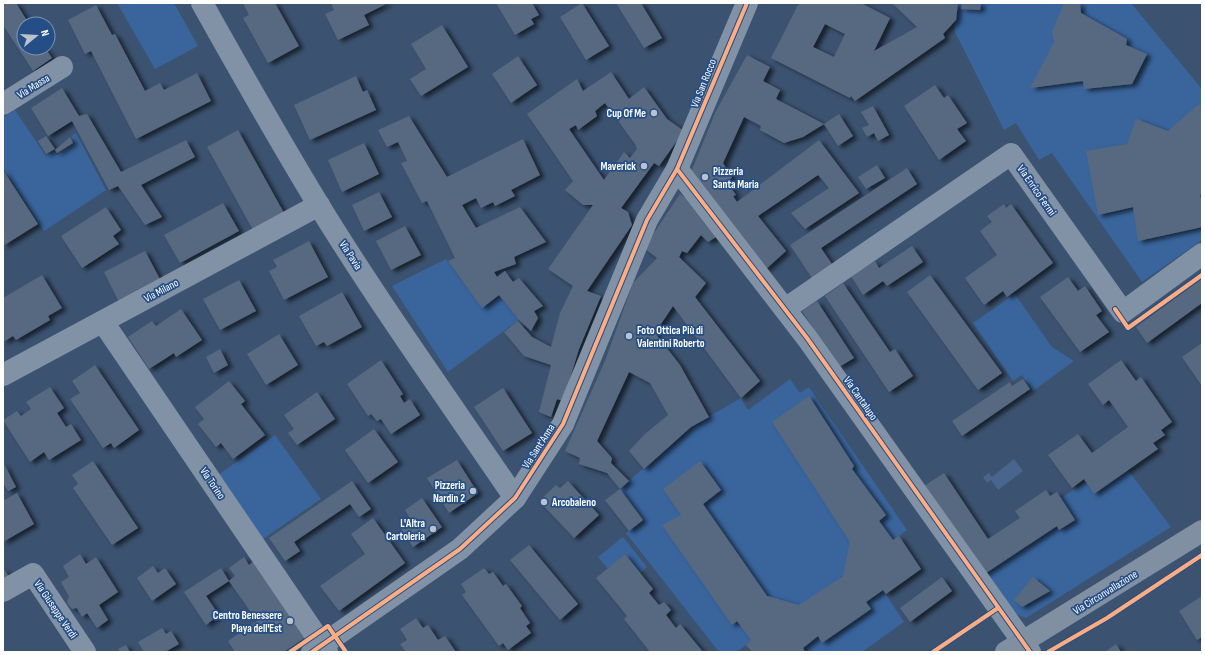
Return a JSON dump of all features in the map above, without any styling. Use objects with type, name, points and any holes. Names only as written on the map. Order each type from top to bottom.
[{"type":"main road","name":"Via Circonvallazione","points":[[1020,649],[1202,531]]},
{"type":"street","name":"Via Pavia","points":[[202,3],[251,92],[319,205],[397,325],[515,498]]},
{"type":"street","name":"Via San Rocco","points":[[677,169],[747,3]]},
{"type":"street","name":"Via Massa","points":[[3,104],[62,67]]},
{"type":"street","name":"Via Enrico Fermi","points":[[785,309],[1011,154],[1123,312],[1202,254]]},
{"type":"street","name":"Via Cantalupo","points":[[677,169],[785,309],[1020,649]]},
{"type":"street","name":"Via Sant'Anna","points":[[321,650],[460,549],[515,498],[563,424],[647,220],[677,169]]},
{"type":"street","name":"Via Milano","points":[[3,375],[319,205]]},
{"type":"street","name":"Via Torino","points":[[103,322],[321,650]]},
{"type":"street","name":"Via Giuseppe Verdi","points":[[3,591],[33,574],[85,652]]},
{"type":"shaded area","points":[[117,3],[174,3],[198,46],[155,69]]},
{"type":"shaded area","points":[[958,3],[1131,3],[1202,89],[1202,240],[1142,282],[1052,153],[1039,160],[1016,123],[1004,130],[954,30]]},
{"type":"shaded area","points":[[15,110],[46,156],[54,150],[57,155],[75,143],[71,136],[76,133],[106,190],[44,231],[3,168],[3,117]]},
{"type":"shaded area","points":[[446,259],[482,307],[499,295],[519,320],[448,372],[392,286]]},
{"type":"shaded area","points":[[1015,294],[1052,347],[1074,361],[1033,391],[1022,375],[1013,381],[973,323]]},
{"type":"shaded area","points":[[790,379],[800,393],[809,387],[907,530],[736,652],[719,652],[626,533],[643,520],[620,489],[659,454],[681,438],[691,427],[741,398],[748,410]]},
{"type":"shaded area","points":[[275,435],[321,499],[263,539],[218,475]]},
{"type":"shaded area","points":[[1014,459],[1023,471],[998,490],[991,480],[987,483],[983,477],[989,473],[992,477]]},
{"type":"shaded area","points":[[1128,470],[1171,527],[1026,618],[1011,612],[983,575],[1057,526],[1060,530],[1075,520],[1061,498],[1086,482],[1095,494]]},
{"type":"shaded area","points":[[623,537],[647,567],[640,573],[625,554],[608,569],[598,557]]},
{"type":"shaded area","points":[[883,590],[904,622],[862,652],[806,652],[803,648],[818,636],[823,643],[871,609],[866,602]]},
{"type":"building","points":[[3,3],[16,3],[24,16],[16,16],[16,45],[3,25]]},
{"type":"building","points":[[243,3],[275,3],[299,46],[268,63],[243,18],[249,15]]},
{"type":"building","points":[[331,3],[388,3],[364,15],[369,25],[338,40],[325,14],[334,10]]},
{"type":"building","points":[[496,3],[532,3],[539,15],[531,19],[534,24],[515,35]]},
{"type":"building","points":[[582,3],[609,46],[586,60],[560,17]]},
{"type":"building","points":[[616,3],[641,3],[662,38],[644,48]]},
{"type":"building","points":[[799,3],[861,3],[890,18],[874,51],[917,27],[892,3],[958,3],[956,20],[943,34],[945,38],[855,101],[851,96],[850,98],[771,58]],"holes":[[[825,24],[845,34],[834,57],[813,47]]]},
{"type":"building","points":[[962,3],[981,3],[980,10],[961,9]]},
{"type":"building","points":[[1064,3],[1080,4],[1081,13],[1127,39],[1126,45],[1147,54],[1132,84],[1084,89],[1083,81],[1030,88],[1054,42],[1052,32]]},
{"type":"building","points":[[96,5],[112,35],[115,34],[145,91],[160,83],[164,90],[197,73],[211,101],[136,139],[91,51],[85,54],[68,20]]},
{"type":"building","points":[[442,25],[468,67],[421,96],[410,79],[426,69],[411,44]]},
{"type":"building","points":[[747,55],[770,67],[763,81],[780,90],[776,99],[824,124],[803,137],[784,143],[760,130],[761,126],[744,117],[723,163],[732,178],[726,181],[736,195],[733,196],[737,202],[819,140],[859,193],[805,229],[791,213],[829,188],[818,175],[758,216],[786,251],[765,270],[691,172],[716,111]]},
{"type":"building","points":[[23,56],[51,56],[52,58],[33,71]]},
{"type":"building","points":[[518,56],[537,85],[511,103],[492,74]]},
{"type":"building","points":[[611,72],[629,99],[644,87],[667,119],[684,131],[659,166],[654,163],[621,208],[628,212],[632,225],[587,291],[601,296],[579,349],[563,401],[557,399],[551,417],[539,412],[551,365],[524,356],[504,332],[518,321],[532,337],[551,347],[560,313],[573,286],[548,269],[593,205],[583,205],[565,190],[573,181],[527,114],[577,79],[583,91]],"holes":[[[605,103],[635,144],[637,149],[630,158],[624,152],[604,180],[569,129],[576,125],[578,130],[597,116],[595,111]]]},
{"type":"building","points":[[356,76],[363,92],[367,90],[376,110],[310,140],[294,105]]},
{"type":"building","points":[[935,85],[944,98],[948,95],[967,123],[957,129],[966,141],[939,160],[904,106]]},
{"type":"building","points":[[62,88],[79,116],[87,114],[121,172],[186,140],[195,157],[141,185],[162,217],[145,225],[118,186],[109,190],[72,121],[48,136],[31,108]]},
{"type":"building","points":[[1199,104],[1202,108],[1202,194],[1200,195],[1202,203],[1202,227],[1138,241],[1133,207],[1098,215],[1086,151],[1127,144],[1136,119],[1168,131]]},
{"type":"building","points":[[873,106],[889,135],[878,141],[874,133],[867,137],[862,128],[869,125],[861,112]]},
{"type":"building","points":[[839,114],[853,136],[838,146],[824,124]]},
{"type":"building","points":[[409,116],[447,177],[523,139],[540,175],[511,190],[515,196],[495,206],[493,202],[481,208],[476,198],[462,205],[476,228],[520,207],[546,242],[514,257],[516,264],[494,272],[497,277],[505,271],[513,282],[519,278],[543,306],[534,311],[538,318],[531,331],[519,320],[499,295],[482,308],[448,261],[455,258],[427,201],[422,203],[401,163],[407,161],[398,142],[387,147],[378,130]]},
{"type":"building","points":[[238,130],[284,213],[253,230],[207,147]]},
{"type":"building","points":[[46,136],[55,149],[46,154],[38,141]]},
{"type":"building","points":[[70,137],[73,143],[57,153],[55,150]]},
{"type":"building","points":[[364,143],[379,174],[342,192],[328,160]]},
{"type":"building","points":[[877,165],[885,178],[866,189],[858,177]]},
{"type":"building","points":[[907,168],[917,184],[821,248],[834,267],[814,281],[790,245]]},
{"type":"building","points":[[3,170],[38,224],[3,246]]},
{"type":"building","points":[[379,192],[392,217],[364,231],[352,205]]},
{"type":"building","points":[[680,194],[701,208],[721,234],[708,242],[701,235],[687,253],[682,251],[679,257],[706,283],[695,297],[760,381],[741,398],[673,306],[655,333],[680,365],[709,417],[691,427],[644,469],[629,451],[645,434],[668,415],[650,383],[629,372],[597,441],[612,458],[611,463],[629,481],[620,489],[607,473],[579,464],[580,458],[565,451],[605,361],[633,283],[657,258],[644,248]]},
{"type":"building","points":[[223,203],[239,231],[180,263],[164,235]]},
{"type":"building","points":[[1004,204],[1006,208],[1011,204],[1053,263],[1007,297],[1003,291],[984,305],[965,278],[997,255],[980,231],[992,222],[987,216]]},
{"type":"building","points":[[106,207],[121,230],[113,236],[119,244],[82,268],[61,236]]},
{"type":"building","points":[[405,226],[421,255],[391,270],[376,241]]},
{"type":"building","points":[[309,241],[328,277],[284,300],[269,271],[277,267],[273,260]]},
{"type":"building","points":[[912,246],[923,262],[887,286],[883,281],[863,295],[851,276],[875,261],[879,268]]},
{"type":"building","points":[[145,251],[161,281],[119,302],[104,272]]},
{"type":"building","points":[[42,275],[62,308],[48,316],[50,320],[16,340],[13,336],[3,342],[3,298]]},
{"type":"building","points":[[930,275],[1002,373],[978,390],[907,292]]},
{"type":"building","points":[[1068,277],[1078,291],[1085,286],[1102,311],[1096,315],[1109,332],[1080,352],[1040,297]]},
{"type":"building","points":[[1202,279],[1202,303],[1147,343],[1136,327]]},
{"type":"building","points":[[239,280],[256,311],[220,330],[203,299]]},
{"type":"building","points":[[843,283],[890,352],[895,349],[913,376],[889,392],[825,296]]},
{"type":"building","points":[[342,292],[362,327],[327,346],[324,342],[316,346],[299,316]]},
{"type":"building","points":[[817,301],[854,358],[839,367],[802,311]]},
{"type":"building","points":[[181,309],[202,340],[176,357],[174,353],[149,369],[128,337],[152,321],[156,326]]},
{"type":"building","points":[[279,334],[298,365],[266,385],[247,354]]},
{"type":"building","points":[[1202,343],[1202,386],[1182,357]]},
{"type":"building","points":[[220,349],[228,365],[214,373],[206,357]]},
{"type":"building","points":[[381,360],[403,394],[400,396],[404,403],[410,399],[420,415],[391,434],[381,419],[377,421],[371,414],[368,416],[347,384]]},
{"type":"building","points":[[1121,360],[1136,381],[1141,377],[1172,422],[1161,430],[1165,435],[1153,443],[1158,449],[1094,494],[1084,479],[1072,488],[1048,455],[1078,434],[1092,453],[1128,427],[1109,400],[1103,405],[1088,384]]},
{"type":"building","points":[[95,365],[139,430],[114,448],[111,443],[103,448],[70,399],[80,393],[72,381]]},
{"type":"building","points":[[1023,379],[1030,389],[962,436],[952,421],[1010,382],[1012,386]]},
{"type":"building","points":[[229,381],[245,401],[241,404],[265,435],[233,459],[221,443],[216,447],[198,424],[204,419],[195,407]]},
{"type":"building","points":[[50,387],[64,408],[57,413],[66,427],[71,424],[81,440],[49,460],[44,452],[30,462],[3,420],[17,411],[21,416],[31,409],[26,402]]},
{"type":"building","points":[[503,388],[532,433],[503,451],[474,407]]},
{"type":"building","points":[[317,392],[335,419],[297,445],[288,433],[294,429],[284,415]]},
{"type":"building","points":[[809,396],[854,466],[852,469],[886,515],[879,521],[893,540],[899,536],[921,569],[886,594],[883,590],[866,602],[871,609],[822,643],[818,636],[803,648],[805,652],[752,652],[746,645],[751,640],[737,621],[732,625],[662,525],[681,515],[663,489],[700,461],[721,490],[703,504],[767,596],[799,605],[843,576],[850,542],[772,422]]},
{"type":"building","points":[[374,429],[398,462],[368,483],[345,450]]},
{"type":"building","points":[[457,460],[478,493],[449,513],[427,478]]},
{"type":"building","points":[[93,461],[138,528],[112,545],[73,488],[78,484],[72,475]]},
{"type":"building","points":[[3,462],[16,487],[8,491],[3,483]]},
{"type":"building","points":[[944,473],[988,539],[1020,518],[1015,511],[1046,490],[1050,496],[1057,492],[1075,520],[1059,530],[1057,526],[983,575],[924,486]]},
{"type":"building","points":[[352,481],[371,509],[359,517],[350,504],[294,542],[300,551],[285,561],[269,538]]},
{"type":"building","points":[[568,481],[599,515],[574,538],[539,501],[556,485],[560,488]]},
{"type":"building","points":[[620,489],[643,520],[629,531],[605,500]]},
{"type":"building","points":[[17,493],[34,524],[3,542],[3,501]]},
{"type":"building","points":[[422,498],[442,527],[413,547],[399,526],[410,518],[405,510]]},
{"type":"building","points":[[373,518],[405,563],[339,611],[320,586],[365,554],[351,534]]},
{"type":"building","points":[[529,545],[578,604],[560,620],[510,560]]},
{"type":"building","points":[[80,554],[86,564],[96,557],[118,592],[99,605],[108,620],[97,628],[87,613],[82,617],[77,608],[72,609],[68,604],[67,601],[69,597],[61,582],[69,577],[63,566]]},
{"type":"building","points":[[625,554],[653,589],[649,593],[659,605],[664,602],[671,610],[666,615],[676,628],[680,624],[703,652],[650,652],[624,619],[627,616],[596,578]]},
{"type":"building","points":[[244,557],[249,565],[254,561],[306,637],[284,652],[235,652],[228,641],[257,621],[229,581],[235,576],[229,568]]},
{"type":"building","points":[[153,566],[158,573],[165,568],[176,584],[152,601],[137,578]]},
{"type":"building","points":[[3,567],[9,577],[3,580]]},
{"type":"building","points":[[221,568],[229,581],[206,596],[219,615],[206,625],[184,592]]},
{"type":"building","points":[[484,568],[489,574],[493,572],[503,586],[506,584],[522,606],[520,608],[530,623],[526,626],[531,633],[508,650],[503,643],[499,646],[462,595],[466,592],[461,584]]},
{"type":"building","points":[[942,577],[952,591],[910,622],[900,608]]},
{"type":"building","points":[[1033,577],[1050,591],[1022,607],[1014,600]]},
{"type":"building","points":[[1202,596],[1202,637],[1197,640],[1179,611]]},
{"type":"building","points":[[416,618],[423,628],[428,625],[438,640],[445,636],[456,652],[406,652],[400,644],[407,640],[400,629]]},
{"type":"building","points":[[162,628],[166,634],[171,631],[179,644],[165,652],[144,652],[138,642]]},
{"type":"building","points":[[1116,644],[1121,652],[1105,652]]},
{"type":"building","points":[[126,645],[130,652],[120,652],[118,649]]},
{"type":"cycle path","points":[[312,652],[460,549],[515,498],[563,424],[647,220],[677,169],[747,3]]},
{"type":"cycle path","points":[[677,169],[807,338],[1030,652]]},
{"type":"cycle path","points":[[1115,309],[1128,328],[1202,275]]},
{"type":"cycle path","points":[[1048,652],[1107,618],[1202,555]]},
{"type":"cycle path","points":[[933,652],[998,608]]},
{"type":"cycle path","points":[[290,652],[328,626],[346,652]]},
{"type":"place","name":"Cup Of Me","points":[[654,113]]},
{"type":"place","name":"Maverick","points":[[644,166]]},
{"type":"place","name":"Pizzeria Santa Maria","points":[[705,177]]},
{"type":"place","name":"Foto Ottica Più di Valentini Roberto","points":[[629,336]]},
{"type":"place","name":"Pizzeria Nardin 2","points":[[473,491]]},
{"type":"place","name":"Arcobaleno","points":[[544,502]]},
{"type":"place","name":"L'Altra Cartoleria","points":[[433,529]]},
{"type":"place","name":"Centro Benessere Playa dell'Est","points":[[290,621]]}]
